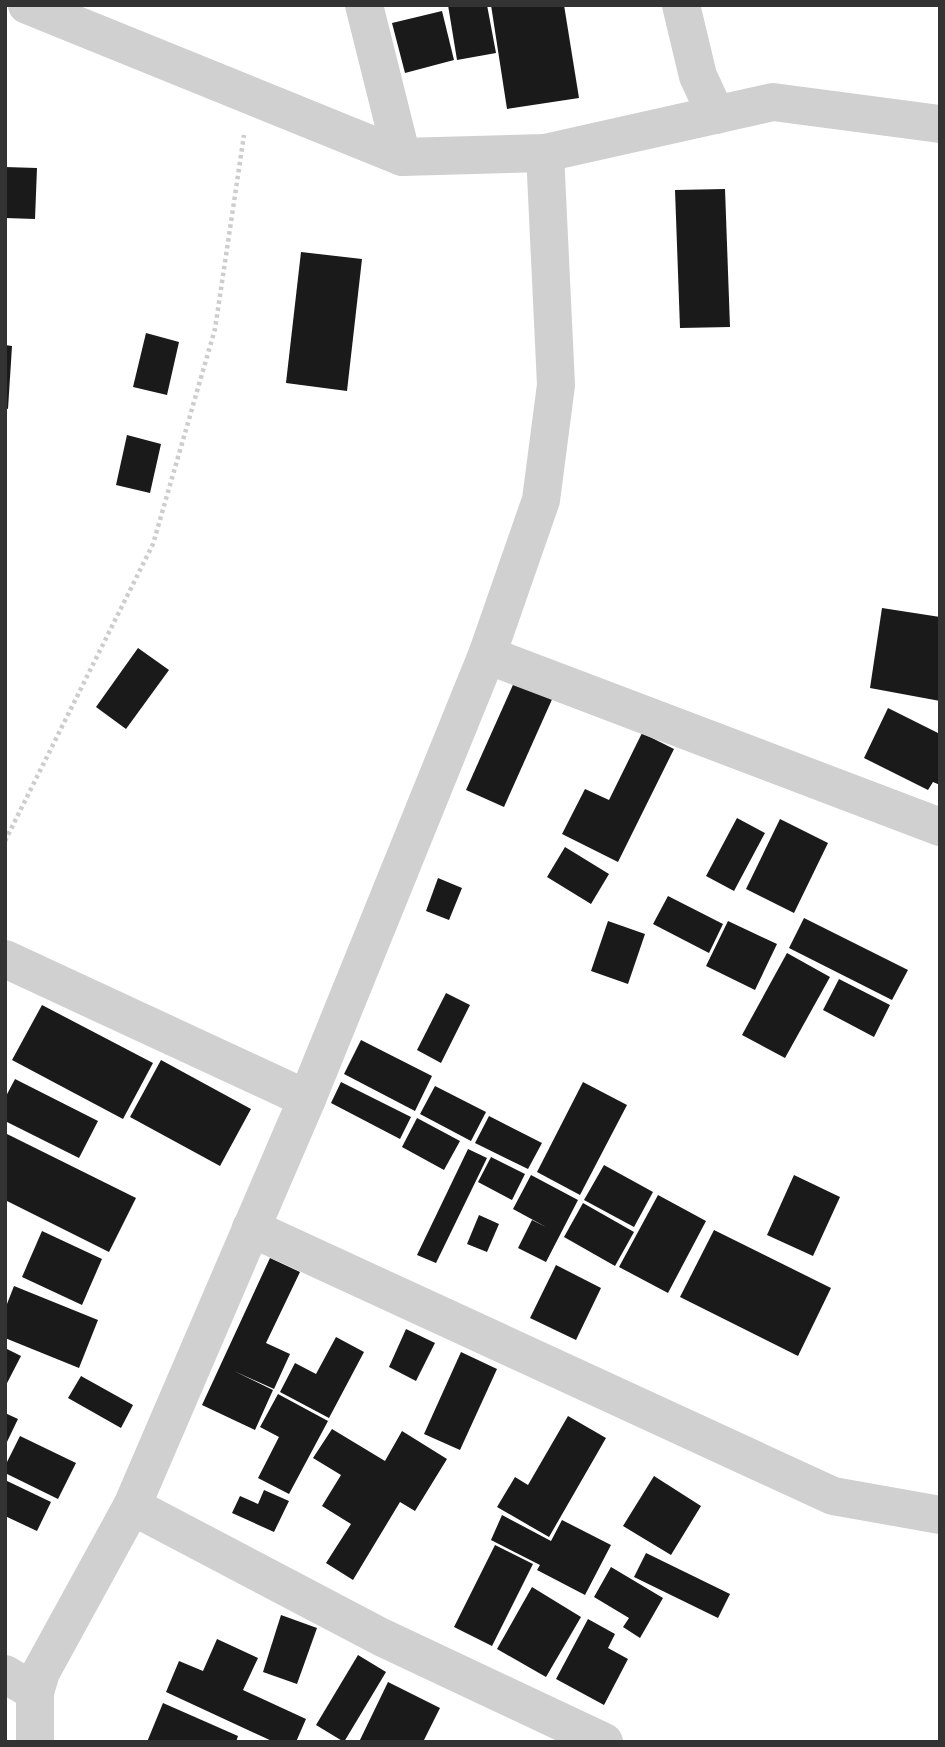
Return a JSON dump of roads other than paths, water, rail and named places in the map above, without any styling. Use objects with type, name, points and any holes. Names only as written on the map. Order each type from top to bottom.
[{"type":"street","points":[[27,5],[402,157],[545,153],[773,103],[940,124]]},
{"type":"street","points":[[364,5],[402,157]]},
{"type":"street","points":[[681,5],[698,76],[716,115]]},
{"type":"street","points":[[35,1742],[20,1683],[41,1672],[132,1506],[307,1099],[487,655],[541,500],[556,385],[545,153]]},
{"type":"street","points":[[487,655],[940,827]]},
{"type":"street","points":[[9,970],[307,1099]]},
{"type":"street","points":[[251,1228],[833,1496],[940,1515]]},
{"type":"street","points":[[132,1506],[381,1636],[604,1742]]}]
